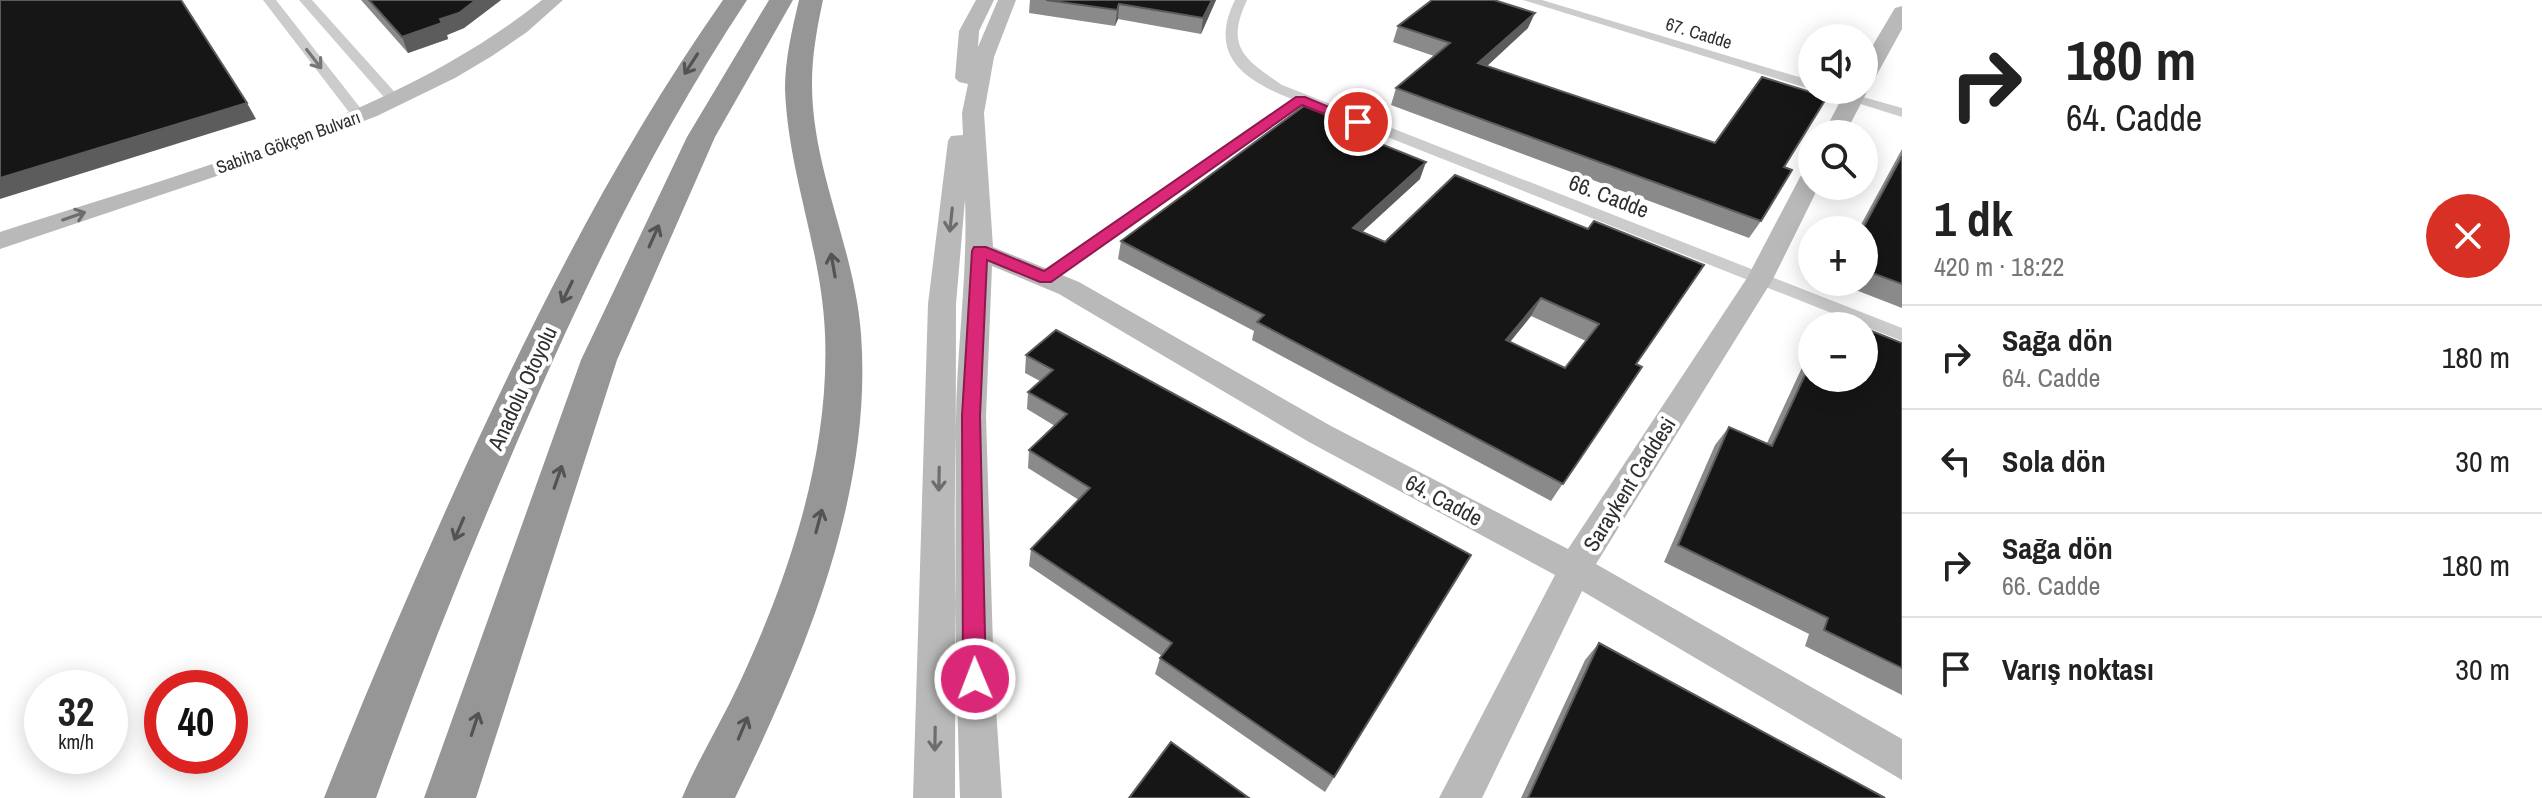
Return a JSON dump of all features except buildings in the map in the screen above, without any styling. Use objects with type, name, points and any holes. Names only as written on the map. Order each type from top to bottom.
[{"type":"highway","name":"Anadolu Otoyolu","points":[[350,798],[382,712],[509,415],[611,201],[687,71],[735,0]]},
{"type":"highway","points":[[450,798],[599,360],[701,137],[781,0]]},
{"type":"highway","points":[[708,798],[734,748],[799,597],[829,482],[843,399],[844,334],[832,258],[800,127],[800,53],[811,0]]},
{"type":"highway","points":[[326,798],[382,712]]},
{"type":"street","points":[[269,0],[355,110]]},
{"type":"street","points":[[305,0],[390,95]]},
{"type":"street","name":"Sabiha Gökçen Bulvarı","points":[[390,95],[487,35],[534,0]]},
{"type":"street","name":"Sabiha Gökçen Bulvarı","points":[[0,241],[448,74],[501,42],[554,0]]},
{"type":"street","points":[[934,798],[942,304],[967,44],[969,31],[985,0]]},
{"type":"street","points":[[981,798],[975,679],[971,416],[980,251],[973,113],[984,57],[1007,0]]},
{"type":"street","name":"66. Cadde","points":[[1241,0],[1229,23],[1229,46],[1246,67],[1300,100],[1902,335]]},
{"type":"street","name":"67. Cadde","points":[[1529,0],[1798,82]]},
{"type":"street","points":[[1878,54],[1902,12]]},
{"type":"street","points":[[1045,278],[1300,100]]},
{"type":"street","points":[[1878,103],[1902,113]]},
{"type":"street","name":"Sabiha Gökçen Bulvarı","points":[[0,221],[355,110]]},
{"type":"street","name":"Saraykent Caddesi","points":[[1460,798],[1590,541],[1760,279],[1800,200]]},
{"type":"street","name":"64. Cadde","points":[[980,251],[1069,288],[1320,434],[1576,570],[1902,761]]},
{"type":"route","points":[[975,679],[971,416],[980,251],[1045,278],[1300,100],[1358,122]]}]
